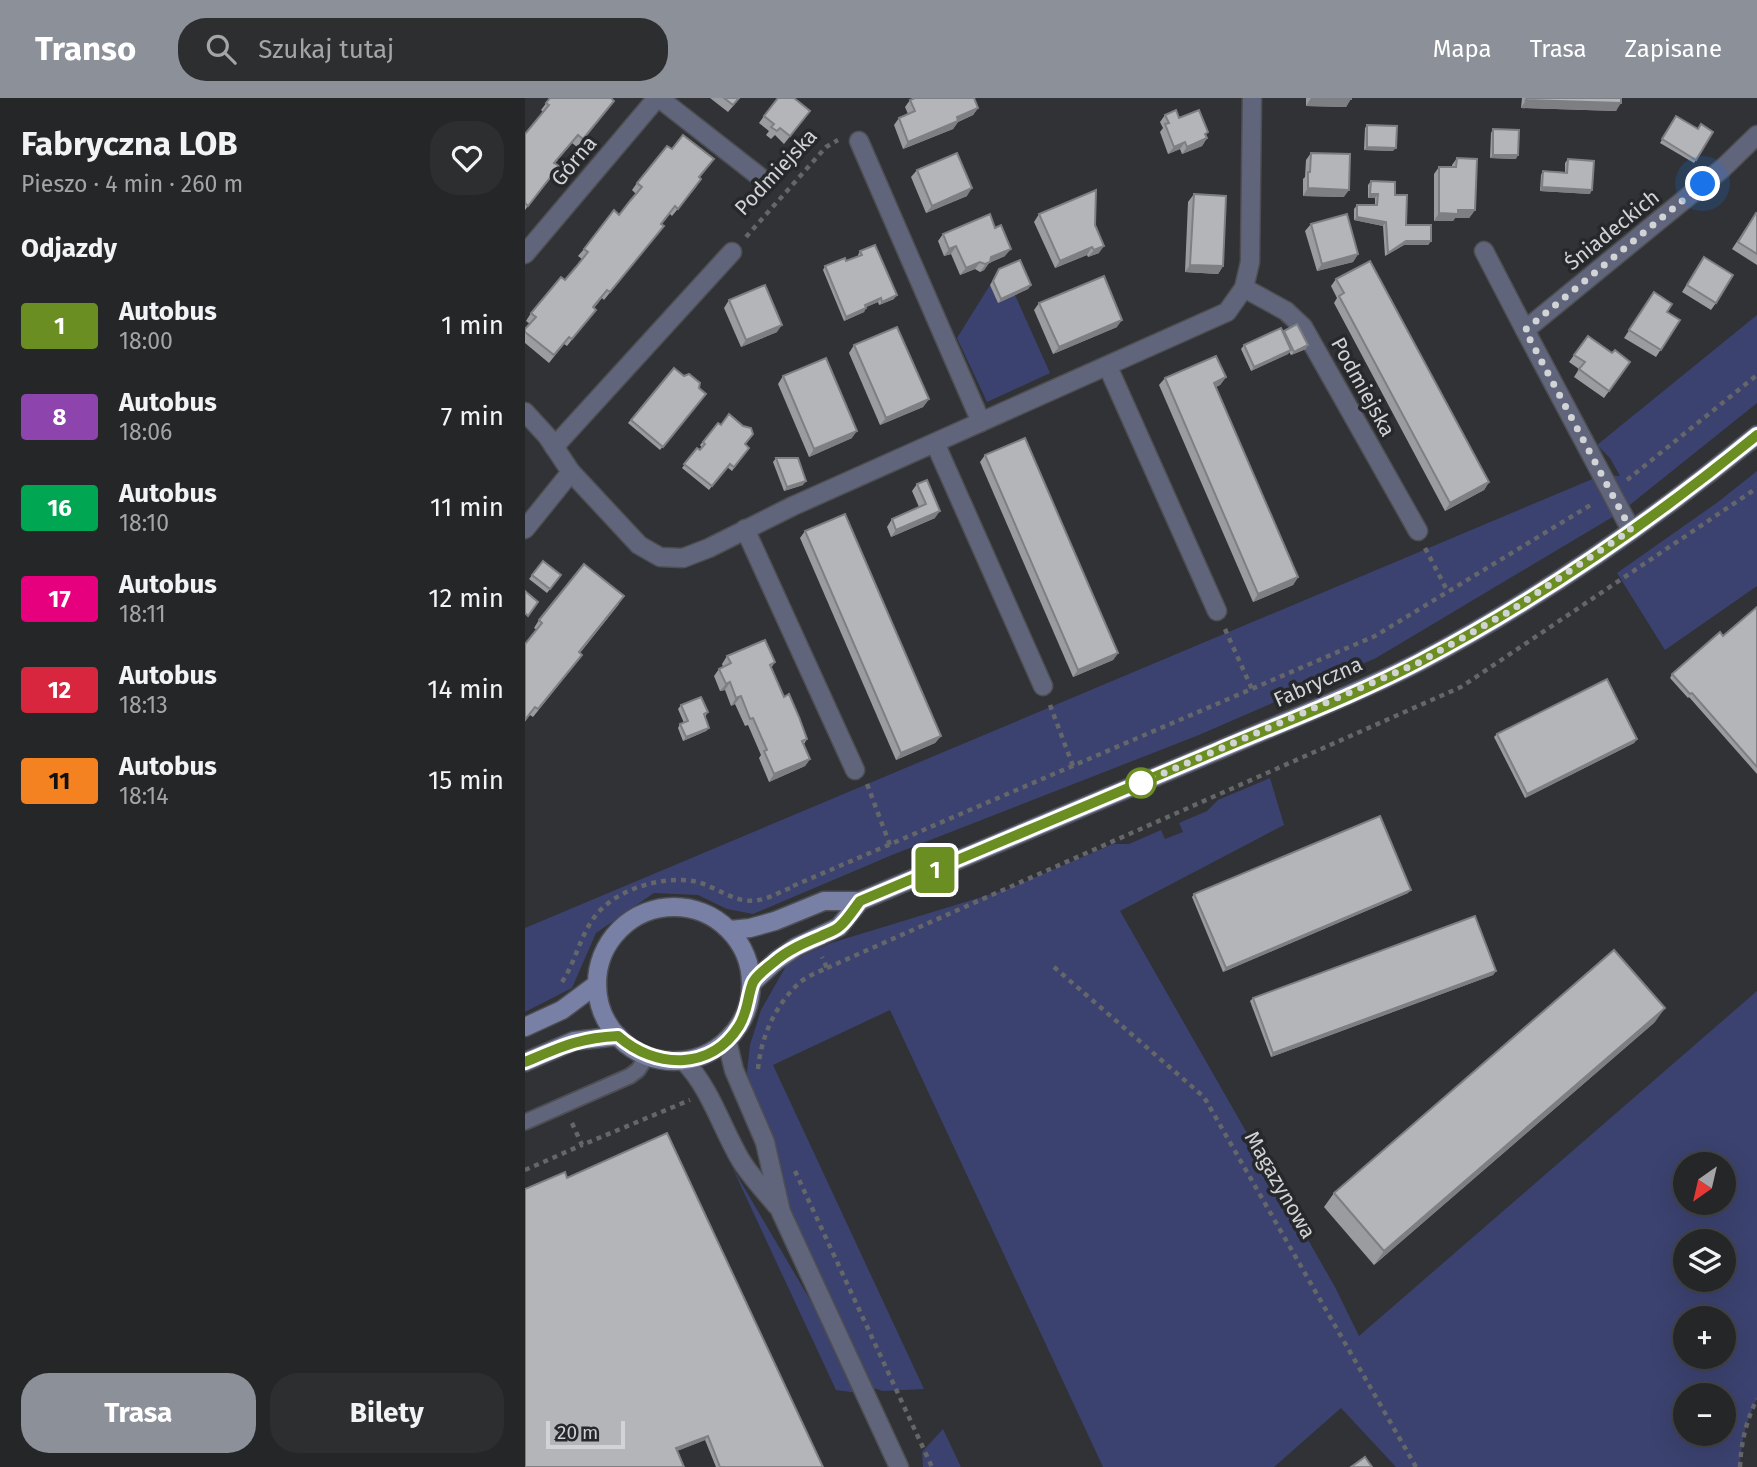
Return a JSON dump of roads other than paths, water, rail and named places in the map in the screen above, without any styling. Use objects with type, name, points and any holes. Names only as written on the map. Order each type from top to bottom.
[{"type":"street","name":"Górna","points":[[525,254],[658,98],[760,177]]},
{"type":"street","points":[[525,412],[571,472],[639,545],[660,557],[683,558],[1227,312],[1244,288],[1250,262],[1252,98]]},
{"type":"street","name":"Śniadeckich","points":[[1525,330],[1723,168],[1757,135]]},
{"type":"street","points":[[859,141],[981,422]]},
{"type":"street","points":[[1484,251],[1631,530]]},
{"type":"street","points":[[554,447],[732,252]]},
{"type":"street","name":"Podmiejska","points":[[1244,288],[1286,312],[1303,327],[1418,531]]},
{"type":"street","points":[[1108,367],[1217,611]]},
{"type":"street","name":"Fabryczna","points":[[730,930],[775,921],[824,901],[860,901],[1418,663],[1510,611],[1631,530],[1700,482],[1757,435]]},
{"type":"street","points":[[935,443],[1043,686]]},
{"type":"street","points":[[525,528],[571,472]]},
{"type":"street","points":[[745,529],[855,770]]},
{"type":"street","name":"Fabryczna","points":[[752,983],[796,947],[839,927],[860,901]]},
{"type":"street","points":[[667,907],[690,909],[711,917],[730,930],[746,954],[752,983],[745,1014],[727,1041],[707,1054],[684,1061],[647,1056],[631,1048],[618,1036],[603,1012],[597,984],[601,961],[611,941],[626,924],[646,912],[667,907]]},
{"type":"street","points":[[525,1027],[562,1010],[597,984]]},
{"type":"street","points":[[525,1062],[574,1041],[618,1036]]},
{"type":"street","points":[[727,1041],[734,1070],[765,1142],[781,1212],[899,1467]]},
{"type":"street","points":[[684,1061],[708,1094],[741,1161],[781,1212]]},
{"type":"lane","points":[[525,1122],[630,1076],[638,1070],[647,1056]]}]
